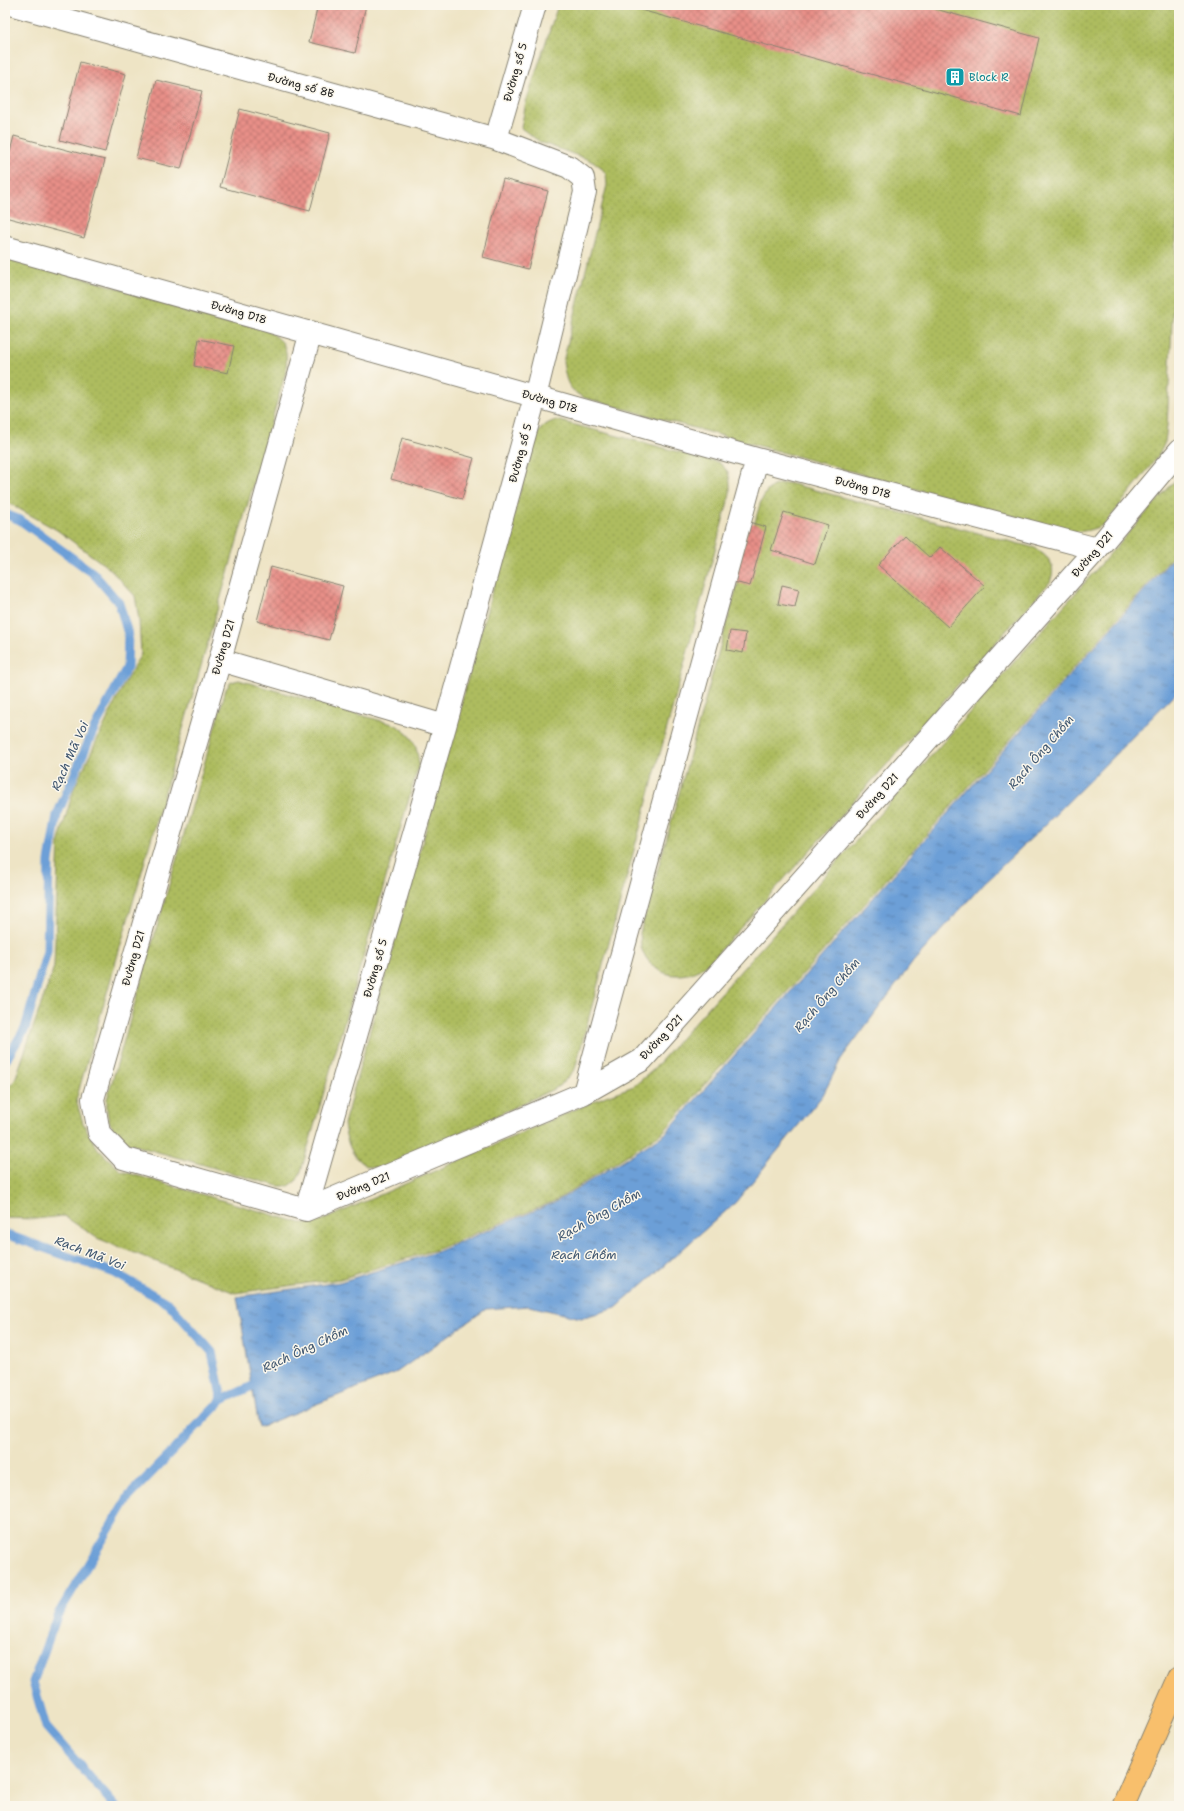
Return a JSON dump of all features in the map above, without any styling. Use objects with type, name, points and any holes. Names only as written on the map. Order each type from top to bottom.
[{"type":"main road","points":[[1123,1806],[1179,1678]]},
{"type":"street","name":"Đường số 8B","points":[[13,5],[496,139],[569,167],[583,178]]},
{"type":"street","name":"Đường số 5","points":[[496,139],[535,5]]},
{"type":"street","name":"Đường số 5","points":[[306,1210],[445,726],[535,397],[585,192],[583,178]]},
{"type":"street","name":"Đường D18","points":[[5,247],[311,332],[757,459],[1097,549]]},
{"type":"street","name":"Đường D21","points":[[311,332],[220,660],[93,1099],[99,1134],[123,1158],[306,1210],[584,1093],[642,1060],[1097,549],[1179,451]]},
{"type":"street","points":[[584,1093],[757,459]]},
{"type":"street","points":[[220,660],[445,726]]},
{"type":"green space","points":[[558,5],[1179,5],[1179,180],[1165,442],[1159,455],[1105,524],[1096,528],[1077,532],[1068,531],[585,398],[574,392],[568,384],[563,362],[607,185],[606,174],[600,166],[587,159],[540,142],[521,128],[526,102]]},
{"type":"green space","points":[[5,256],[267,330],[282,342],[286,351],[286,371],[76,1100],[83,1123],[98,1149],[121,1171],[301,1223],[316,1223],[606,1096],[634,1086],[652,1071],[1179,476],[1179,549],[663,1132],[557,1200],[435,1250],[340,1279],[235,1293],[97,1238],[64,1216],[35,1219],[5,1218],[5,1090],[15,1080],[54,967],[59,840],[74,788],[125,682],[141,654],[139,620],[135,596],[110,569],[57,530],[5,501]]},
{"type":"green space","points":[[556,420],[718,462],[728,472],[730,494],[575,1069],[560,1086],[388,1166],[378,1168],[369,1167],[356,1158],[348,1142],[344,1124],[532,448],[540,430]]},
{"type":"green space","points":[[788,483],[1035,548],[1048,558],[1053,570],[1052,576],[1050,582],[709,963],[691,973],[682,975],[664,973],[649,961],[642,950],[640,933],[760,504],[770,488]]},
{"type":"green space","points":[[239,680],[396,725],[407,733],[413,741],[417,750],[419,764],[301,1171],[297,1180],[289,1186],[278,1186],[130,1144],[114,1130],[109,1120],[107,1107],[107,1099],[226,689],[231,682]]},
{"type":"water","name":"Rạch Chồm","points":[[1179,551],[1179,690],[1043,827],[984,883],[913,962],[841,1059],[823,1095],[735,1203],[616,1308],[581,1318],[529,1306],[486,1309],[397,1372],[259,1427],[237,1297],[340,1282],[436,1252],[556,1202],[665,1134]]},
{"type":"building","points":[[318,5],[366,5],[355,53],[309,42]]},
{"type":"building","name":"Block R","points":[[623,5],[921,5],[1039,38],[1021,116]]},
{"type":"building","points":[[80,62],[126,74],[105,152],[60,140]]},
{"type":"building","points":[[156,80],[202,91],[181,169],[136,158]]},
{"type":"building","points":[[240,109],[330,133],[310,211],[220,187]]},
{"type":"building","points":[[14,136],[105,160],[84,238],[5,217],[5,171]]},
{"type":"building","points":[[503,179],[548,191],[528,269],[483,257]]},
{"type":"building","points":[[199,339],[234,346],[228,373],[194,366]]},
{"type":"building","points":[[402,438],[474,458],[462,499],[391,479]]},
{"type":"building","points":[[784,512],[828,525],[815,564],[771,550]]},
{"type":"building","points":[[749,522],[766,527],[750,586],[734,582]]},
{"type":"building","points":[[905,535],[930,558],[940,547],[985,586],[948,627],[878,565]]},
{"type":"building","points":[[271,567],[343,586],[329,640],[257,621]]},
{"type":"building","points":[[782,585],[799,589],[795,607],[778,604]]},
{"type":"building","points":[[730,631],[746,633],[743,653],[727,650]]},
{"type":"waterway","name":"Rạch Mã Voi","points":[[5,514],[20,520],[93,573],[119,603],[128,634],[127,667],[94,729],[57,815],[49,861],[47,951],[25,1029],[5,1061]]},
{"type":"waterway","name":"Rạch Mã Voi","points":[[5,1234],[115,1273],[169,1304],[212,1352],[222,1400]]},
{"type":"waterway","name":"Rạch Ông Chồm","points":[[115,1806],[46,1727],[33,1682],[57,1616],[129,1496],[222,1400],[263,1381]]},
{"type":"place","name":"Block R","points":[[955,77]]}]
